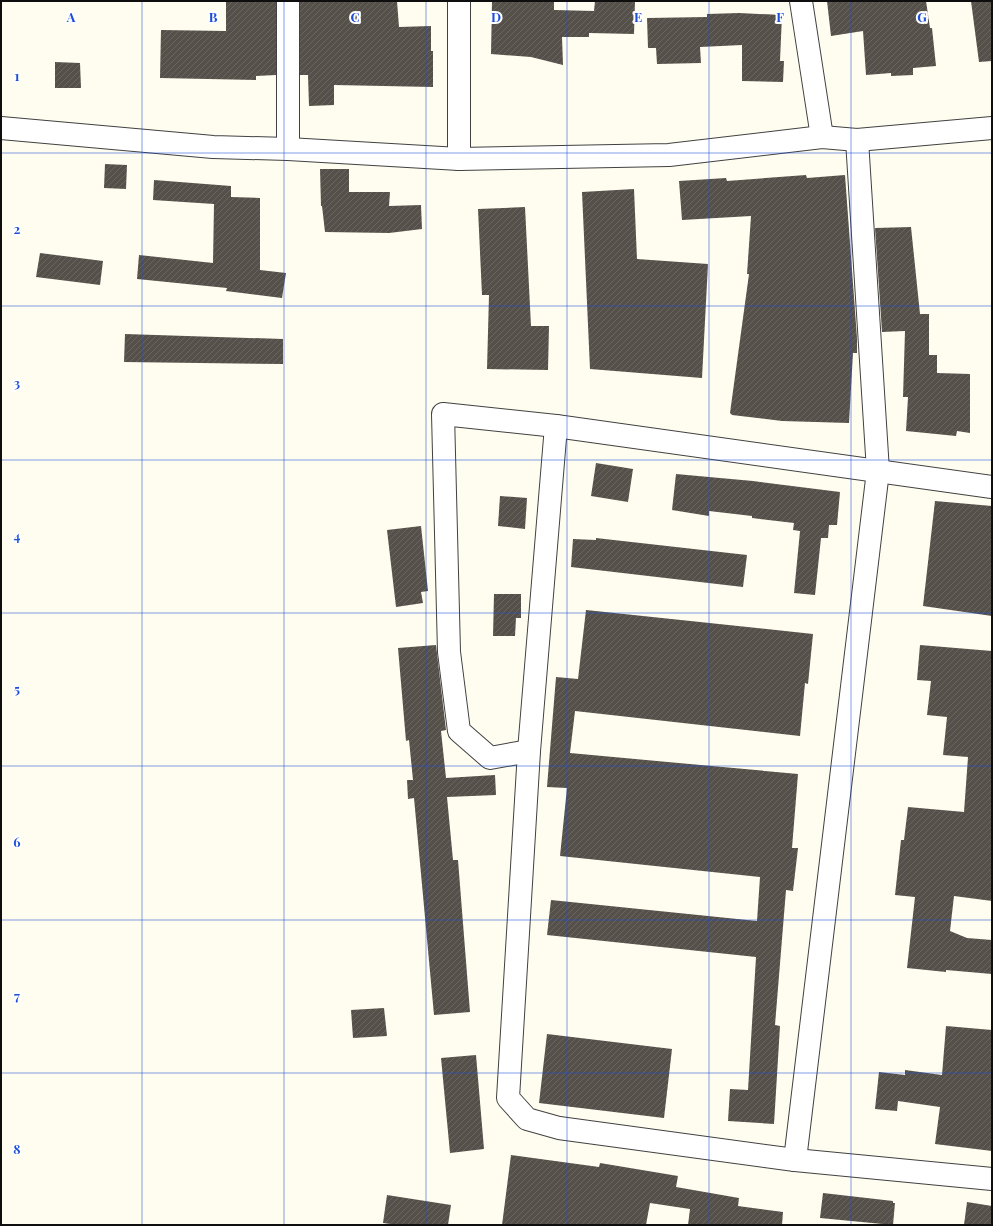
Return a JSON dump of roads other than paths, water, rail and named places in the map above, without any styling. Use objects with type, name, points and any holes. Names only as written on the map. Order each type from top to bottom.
[{"type":"street","points":[[288,1],[288,149]]},
{"type":"street","points":[[459,1],[459,159]]},
{"type":"street","points":[[801,1],[822,137]]},
{"type":"street","points":[[1,128],[213,147],[288,149],[459,159],[669,155],[822,137],[857,140],[992,128]]},
{"type":"street","points":[[795,1160],[878,471],[857,140]]},
{"type":"street","points":[[530,751],[490,758],[459,731],[449,652],[443,414],[556,426],[992,487]]},
{"type":"street","points":[[556,426],[530,751],[508,1098],[527,1119],[559,1128],[795,1160],[992,1179]]}]
